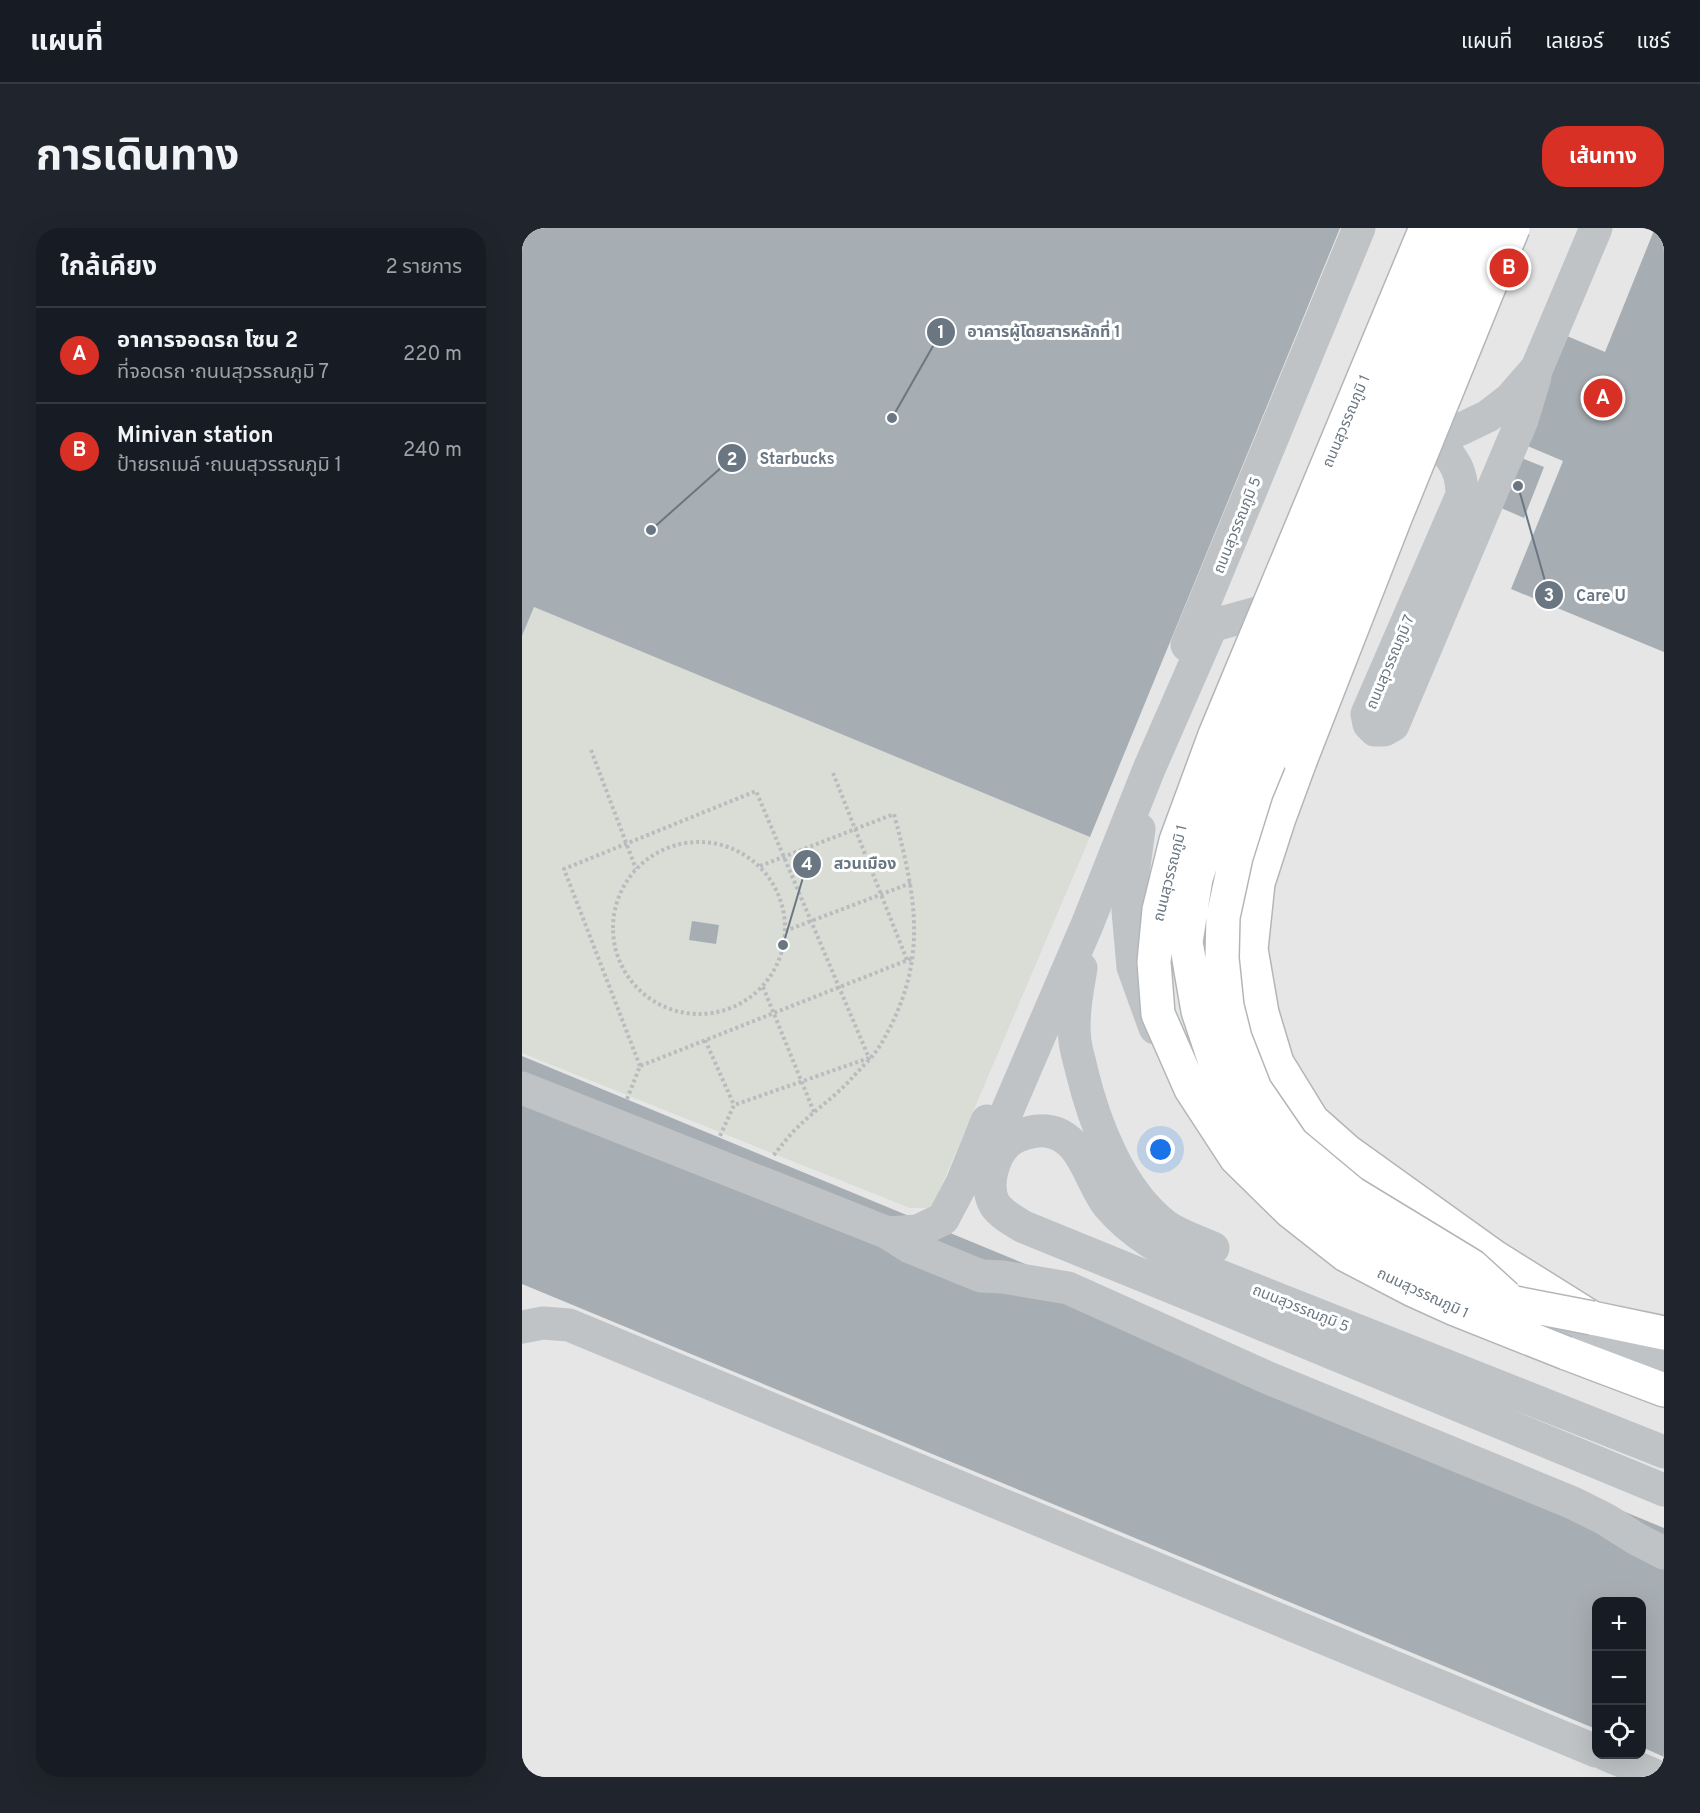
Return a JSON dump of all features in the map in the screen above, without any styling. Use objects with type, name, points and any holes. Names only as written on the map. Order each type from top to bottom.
[{"type":"highway","name":"ถนนสุวรรณภูมิ 1","points":[[1426,228],[1215,735],[1176,841],[1159,910],[1154,962],[1158,1014],[1191,1089],[1236,1158],[1290,1210],[1346,1255],[1455,1309],[1664,1390]]},
{"type":"highway","name":"ถนนสุวรรณภูมิ 1","points":[[1458,228],[1242,745],[1196,878],[1186,942],[1198,1011],[1225,1092],[1286,1175],[1340,1223],[1400,1258],[1479,1296],[1664,1333]]},
{"type":"highway","name":"ถนนสุวรรณภูมิ 1","points":[[1488,228],[1256,794],[1236,857],[1223,917],[1222,958],[1227,1006],[1235,1038],[1255,1089],[1292,1143],[1352,1193],[1472,1266],[1566,1353]]},
{"type":"highway","name":"ถนนสุวรรณภูมิ 1","points":[[1514,228],[1395,518],[1279,818],[1258,883],[1251,949],[1262,1013],[1277,1063],[1312,1120],[1348,1152],[1493,1256],[1592,1318]]},
{"type":"street","name":"ถนนสุวรรณภูมิ 5","points":[[899,1240],[943,1219],[962,1183],[989,1148],[1112,820],[1180,663],[1359,228]]},
{"type":"street","points":[[989,1148],[1087,926],[1149,769],[1214,625],[1327,594],[1334,586],[1398,474],[1498,228]]},
{"type":"street","name":"ถนนสุวรรณภูมิ 7","points":[[1538,366],[1510,399],[1488,416],[1461,429],[1436,437],[1462,477],[1462,495],[1367,714],[1369,724],[1375,730],[1384,730],[1393,725],[1522,420],[1538,366],[1596,228]]},
{"type":"street","points":[[1398,474],[1428,441],[1436,437]]},
{"type":"street","points":[[1149,769],[1128,911],[1133,967],[1155,1028],[1169,1055],[1269,1179],[1295,1199],[1326,1215],[1664,1361]]},
{"type":"street","points":[[1087,926],[1076,1002],[1074,1041],[1088,1098],[1103,1137],[1131,1189],[1167,1226],[1186,1237],[1664,1434]]},
{"type":"street","points":[[522,1088],[753,1179],[981,1276],[1004,1277],[1068,1288],[1266,1377],[1573,1503],[1664,1552]]},
{"type":"street","name":"ถนนสุวรรณภูมิ 5","points":[[989,1148],[997,1157],[1008,1142],[1025,1132],[1046,1131],[1061,1135],[1076,1149],[1107,1204],[1159,1249],[1197,1267],[1664,1452]]},
{"type":"street","name":"ถนนสุวรรณภูมิ 5","points":[[989,1148],[990,1193],[1003,1214],[1024,1227],[1222,1306],[1346,1360],[1664,1490]]},
{"type":"street","points":[[522,1327],[543,1323],[568,1324],[1592,1749]]},
{"type":"street","points":[[1615,1759],[1659,1777]]},
{"type":"path","points":[[591,750],[636,870]]},
{"type":"path","points":[[833,773],[907,960]]},
{"type":"path","points":[[615,1125],[640,1066],[564,869],[756,791],[869,1058]]},
{"type":"path","points":[[753,1179],[798,1126],[849,1081],[880,1045],[900,1005],[911,971],[915,917],[911,883],[894,814],[760,866]]},
{"type":"path","points":[[697,840],[726,844],[753,858],[772,880],[784,907],[786,937],[778,964],[763,987],[741,1004],[715,1014],[687,1014],[661,1006],[638,989],[622,967],[613,940],[614,912],[624,884],[636,870],[643,861],[668,846],[697,840]]},
{"type":"path","points":[[785,931],[911,883]]},
{"type":"path","points":[[640,1066],[913,957]]},
{"type":"path","points":[[763,987],[814,1112]]},
{"type":"path","points":[[705,1040],[734,1105]]},
{"type":"path","points":[[709,1162],[734,1105],[869,1058]]},
{"type":"shaded area","points":[[522,228],[1664,228],[1664,1777],[522,1777]]},
{"type":"shaded area","points":[[534,607],[1090,837],[932,1208],[910,1208],[522,1053],[522,636]]},
{"type":"building","points":[[522,228],[1340,228],[1090,837],[534,607],[522,636]]},
{"type":"building","points":[[1655,228],[1664,228],[1664,652],[1511,589],[1563,461],[1523,444],[1567,336],[1605,352]]},
{"type":"building","points":[[1512,454],[1544,467],[1524,518],[1492,504]]},
{"type":"building","points":[[692,921],[719,925],[716,944],[689,940]]},
{"type":"building","points":[[522,1056],[1664,1528],[1664,1757],[1646,1749],[1646,1597],[1592,1597],[1592,1727],[522,1284]]},
{"type":"place","name":"Minivan station","points":[[1509,268]]},
{"type":"place","name":"อาคารจอดรถ โซน 2","points":[[1603,398]]},
{"type":"place","name":"อาคารผู้โดยสารหลักที่ 1","points":[[892,418]]},
{"type":"place","name":"Care U","points":[[1518,486]]},
{"type":"place","name":"Starbucks","points":[[651,530]]},
{"type":"place","name":"สวนเมือง","points":[[783,945]]}]
